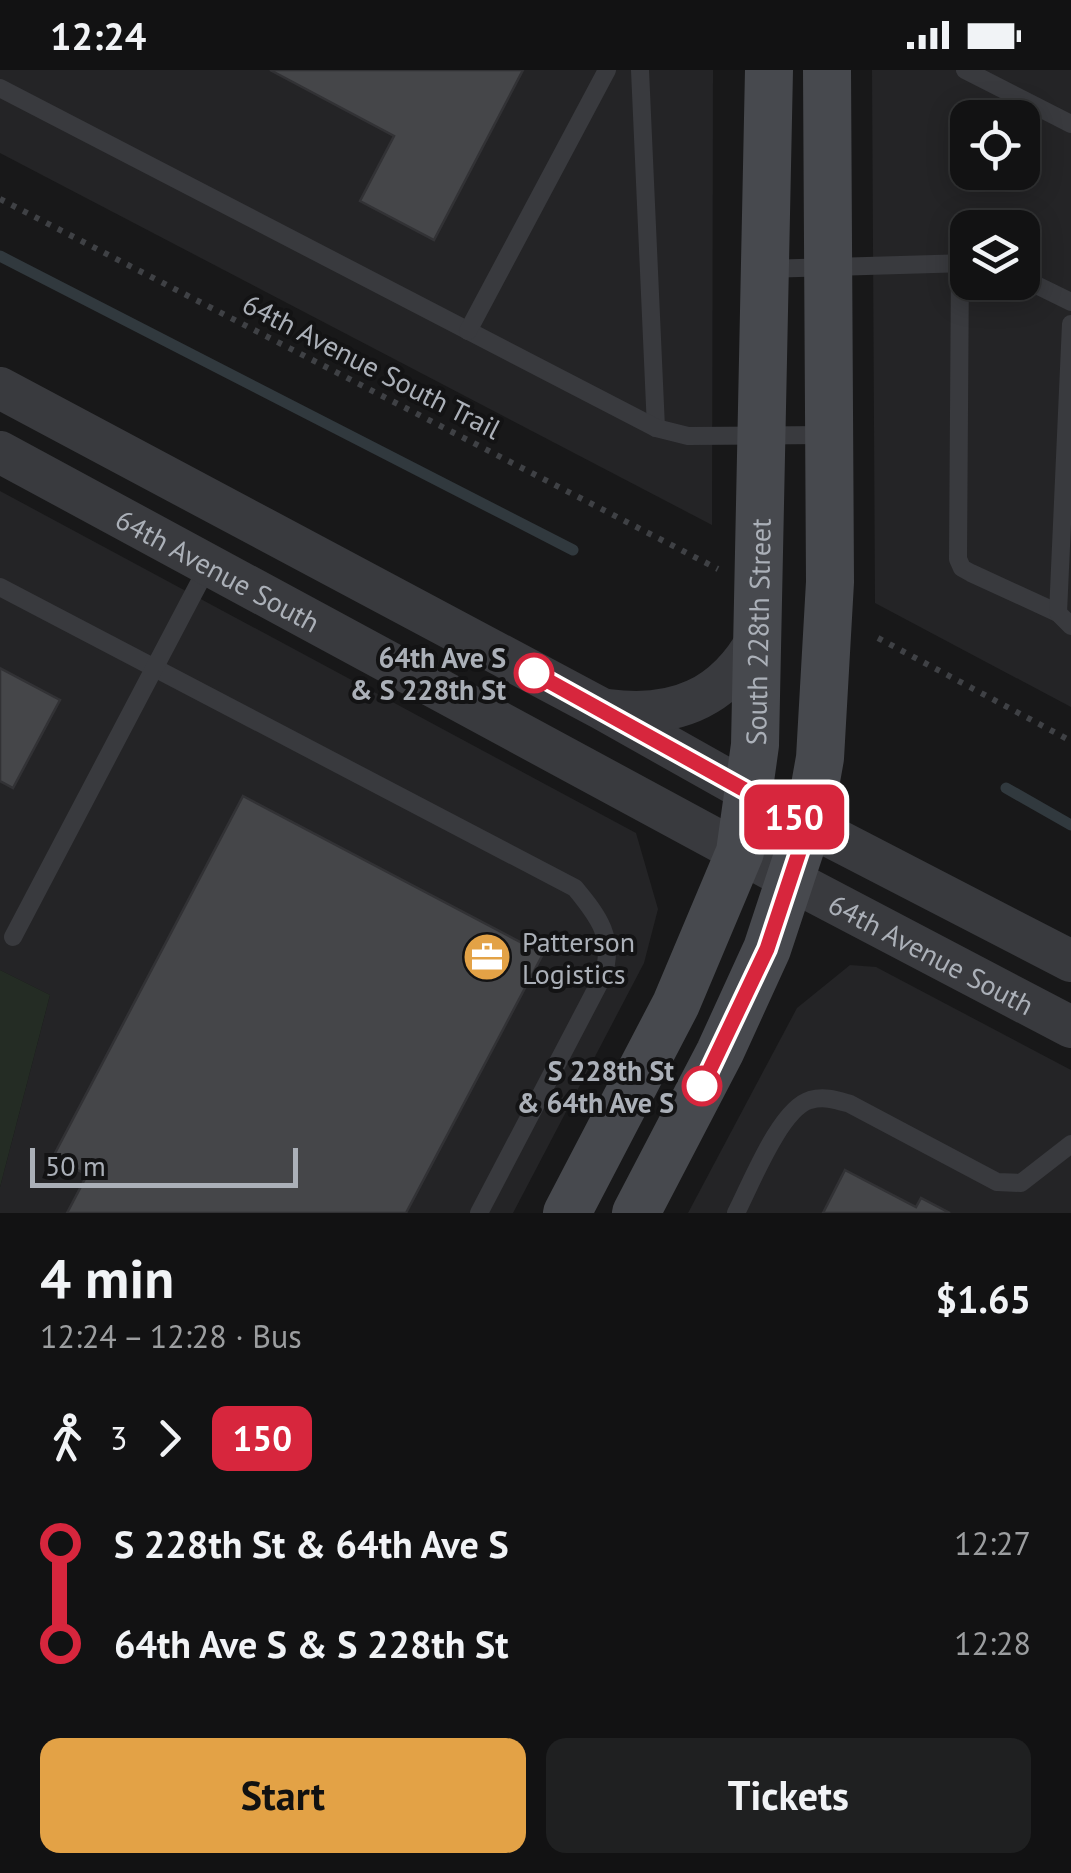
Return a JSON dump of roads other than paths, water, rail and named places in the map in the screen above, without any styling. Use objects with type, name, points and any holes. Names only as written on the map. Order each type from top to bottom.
[{"type":"main road","name":"South 228th Street","points":[[567,1213],[676,1004],[740,852],[750,793],[758,638],[769,70]]},
{"type":"main road","points":[[636,1213],[747,997],[808,825],[820,758],[829,601],[827,70]]},
{"type":"street","name":"64th Avenue South","points":[[0,388],[602,709],[808,825],[1071,961]]},
{"type":"street","name":"64th Avenue South","points":[[0,452],[1071,1028]]},
{"type":"street","points":[[602,709],[635,714],[702,698],[743,664],[758,638]]},
{"type":"lane","points":[[468,331],[607,70]]},
{"type":"lane","points":[[640,70],[656,428]]},
{"type":"lane","points":[[965,70],[1071,124]]},
{"type":"lane","points":[[0,88],[656,428],[688,436],[829,434]]},
{"type":"lane","points":[[764,269],[950,263]]},
{"type":"lane","points":[[1040,287],[1071,302]]},
{"type":"lane","points":[[963,300],[958,559],[962,568],[1065,619],[1071,324]]},
{"type":"lane","points":[[12,937],[208,565]]},
{"type":"lane","points":[[0,587],[575,888],[599,916],[610,955],[603,976],[479,1213]]},
{"type":"lane","points":[[736,1213],[786,1117],[806,1100],[828,1097],[850,1104],[997,1182],[1021,1183],[1071,1144]]},
{"type":"waterway","points":[[0,256],[573,550]]},
{"type":"waterway","points":[[1006,788],[1071,825]]},
{"type":"place","name":"64th Ave S & S 228th St","points":[[534,673]]},
{"type":"place","name":"Patterson Logistics","points":[[487,957]]},
{"type":"place","name":"S 228th St & 64th Ave S","points":[[702,1086]]}]
